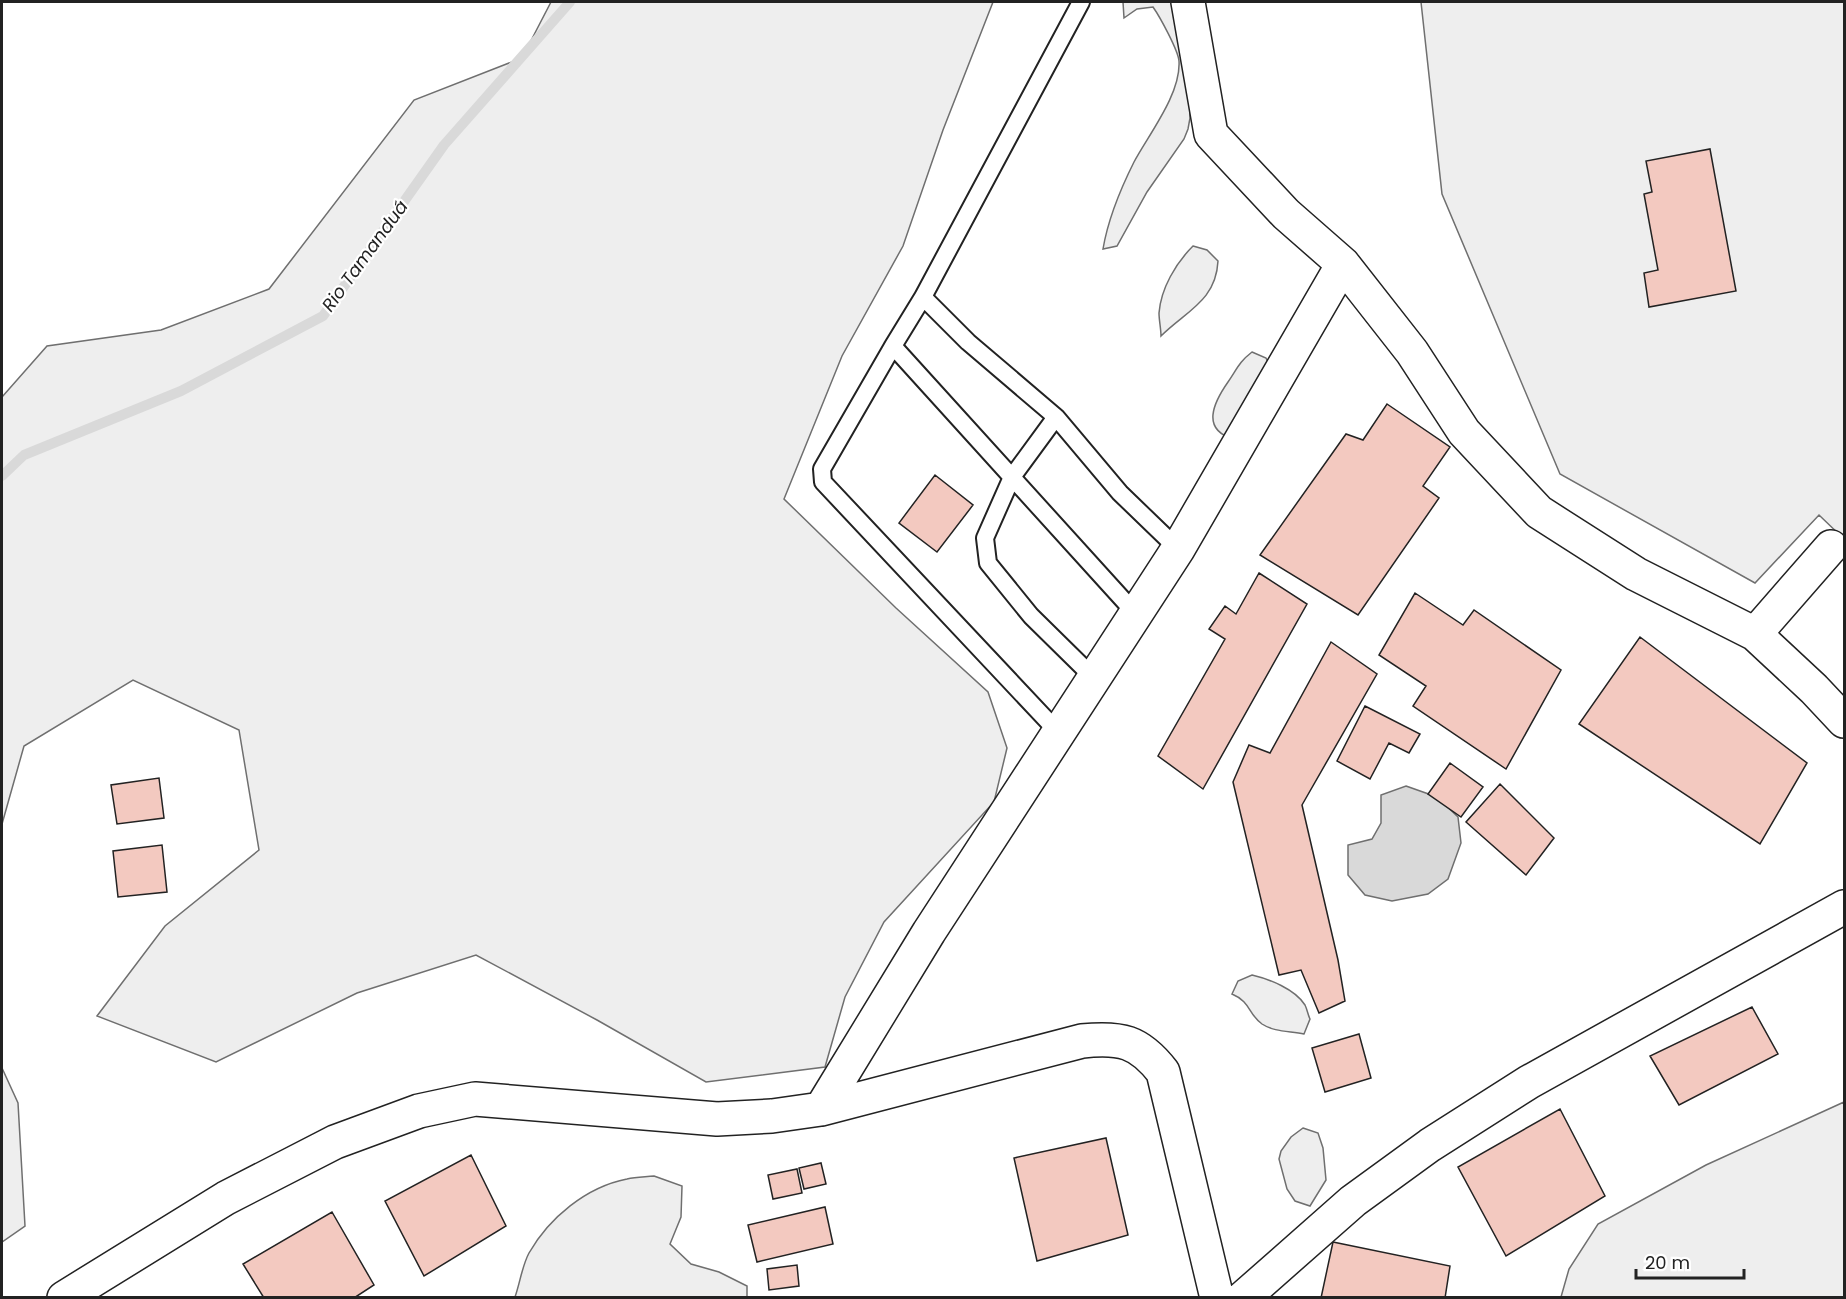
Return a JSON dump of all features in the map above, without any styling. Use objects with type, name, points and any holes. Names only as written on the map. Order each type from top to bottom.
[{"type":"street","points":[[1188,2],[1211,134],[1286,214],[1342,264],[1412,352],[1464,432],[1539,512],[1636,574],[1755,634],[1845,721]]},
{"type":"street","points":[[821,1109],[929,932],[1178,549],[1342,264]]},
{"type":"street","points":[[1755,634],[1831,548]]},
{"type":"street","points":[[1243,1298],[1353,1201],[1430,1145],[1529,1082],[1845,907]]},
{"type":"street","points":[[64,1298],[226,1198],[335,1142],[419,1111],[475,1099],[717,1119],[772,1116],[821,1109],[1082,1041],[1103,1039],[1127,1042],[1150,1056],[1163,1072],[1217,1298]]},
{"type":"lane","points":[[1058,732],[823,482],[822,469],[892,346],[923,297],[1081,2]]},
{"type":"lane","points":[[923,297],[968,342],[1056,417],[1120,493],[1178,549]]},
{"type":"lane","points":[[892,346],[1136,614]]},
{"type":"lane","points":[[1056,417],[1012,477],[985,538],[988,562],[1032,616],[1094,678]]},
{"type":"shaded area","points":[[551,2],[993,2],[943,130],[903,246],[842,356],[784,499],[896,608],[988,692],[1007,748],[994,802],[884,922],[845,997],[825,1067],[706,1082],[476,955],[357,993],[216,1062],[97,1016],[165,926],[259,850],[239,730],[133,680],[24,746],[2,824],[2,397],[47,346],[161,330],[269,289],[414,100],[522,58]]},
{"type":"shaded area","points":[[1123,2],[1172,2],[1189,86],[1190,118],[1184,139],[1147,192],[1117,246],[1103,249],[1111,216],[1124,183],[1170,100],[1178,74],[1179,61],[1176,49],[1153,7],[1137,9],[1124,18]]},
{"type":"shaded area","points":[[1421,2],[1844,2],[1844,539],[1819,515],[1755,583],[1560,474],[1442,194]]},
{"type":"shaded area","points":[[1193,246],[1207,250],[1218,261],[1216,275],[1206,296],[1161,336],[1159,313],[1166,285],[1175,268]]},
{"type":"shaded area","points":[[1252,352],[1266,358],[1272,371],[1234,439],[1223,435],[1217,429],[1213,422],[1213,415],[1218,398],[1241,362]]},
{"type":"shaded area","points":[[1406,786],[1437,797],[1458,817],[1461,843],[1448,879],[1428,894],[1392,901],[1365,895],[1348,875],[1348,845],[1372,839],[1381,823],[1381,795]]},
{"type":"shaded area","points":[[1252,975],[1281,986],[1301,999],[1310,1019],[1304,1034],[1267,1027],[1257,1020],[1243,1001],[1232,994],[1238,981]]},
{"type":"shaded area","points":[[2,1068],[18,1103],[25,1226],[2,1242]]},
{"type":"shaded area","points":[[1844,1102],[1844,1297],[1561,1297],[1569,1269],[1598,1224],[1706,1165]]},
{"type":"shaded area","points":[[1303,1128],[1318,1133],[1323,1148],[1326,1180],[1310,1206],[1295,1201],[1287,1189],[1279,1159],[1281,1151],[1291,1137]]},
{"type":"shaded area","points":[[654,1176],[682,1186],[681,1217],[670,1244],[691,1264],[719,1272],[747,1286],[747,1297],[515,1297],[529,1253],[558,1216],[597,1189],[627,1179]]},
{"type":"building","points":[[1710,149],[1736,291],[1649,307],[1644,273],[1658,270],[1644,194],[1652,192],[1646,161]]},
{"type":"building","points":[[1387,404],[1450,447],[1423,486],[1439,498],[1358,615],[1260,555],[1346,434],[1363,440]]},
{"type":"building","points":[[935,475],[973,505],[937,552],[899,523]]},
{"type":"building","points":[[1259,573],[1307,604],[1203,789],[1158,756],[1225,639],[1209,629],[1225,606],[1236,614]]},
{"type":"building","points":[[1415,593],[1463,625],[1474,610],[1561,670],[1506,769],[1413,706],[1426,686],[1379,655]]},
{"type":"building","points":[[1640,637],[1807,763],[1760,844],[1579,724]]},
{"type":"building","points":[[1331,642],[1377,674],[1302,805],[1338,960],[1345,1001],[1319,1013],[1301,970],[1279,975],[1233,782],[1249,745],[1270,753]]},
{"type":"building","points":[[1365,706],[1420,734],[1409,753],[1389,743],[1370,779],[1337,761]]},
{"type":"building","points":[[1450,763],[1483,787],[1461,817],[1428,794]]},
{"type":"building","points":[[159,778],[164,818],[117,824],[111,785]]},
{"type":"building","points":[[1500,784],[1554,838],[1526,875],[1466,822]]},
{"type":"building","points":[[162,845],[167,892],[118,897],[113,851]]},
{"type":"building","points":[[1752,1007],[1778,1054],[1679,1105],[1650,1056]]},
{"type":"building","points":[[1359,1034],[1371,1078],[1325,1092],[1312,1048]]},
{"type":"building","points":[[1560,1109],[1605,1196],[1506,1256],[1458,1167]]},
{"type":"building","points":[[1106,1138],[1128,1235],[1037,1261],[1014,1158]]},
{"type":"building","points":[[471,1155],[506,1226],[424,1276],[385,1201]]},
{"type":"building","points":[[821,1163],[826,1184],[804,1189],[799,1168]]},
{"type":"building","points":[[797,1169],[802,1193],[773,1199],[768,1175]]},
{"type":"building","points":[[825,1207],[833,1244],[757,1262],[748,1225]]},
{"type":"building","points":[[332,1212],[374,1285],[354,1298],[264,1298],[243,1264]]},
{"type":"building","points":[[1333,1242],[1450,1266],[1445,1298],[1321,1298]]},
{"type":"building","points":[[797,1265],[799,1286],[769,1290],[767,1269]]},
{"type":"waterway","name":"Rio Tamanduá","points":[[2,476],[24,455],[181,391],[323,316],[444,145],[570,2]]}]
